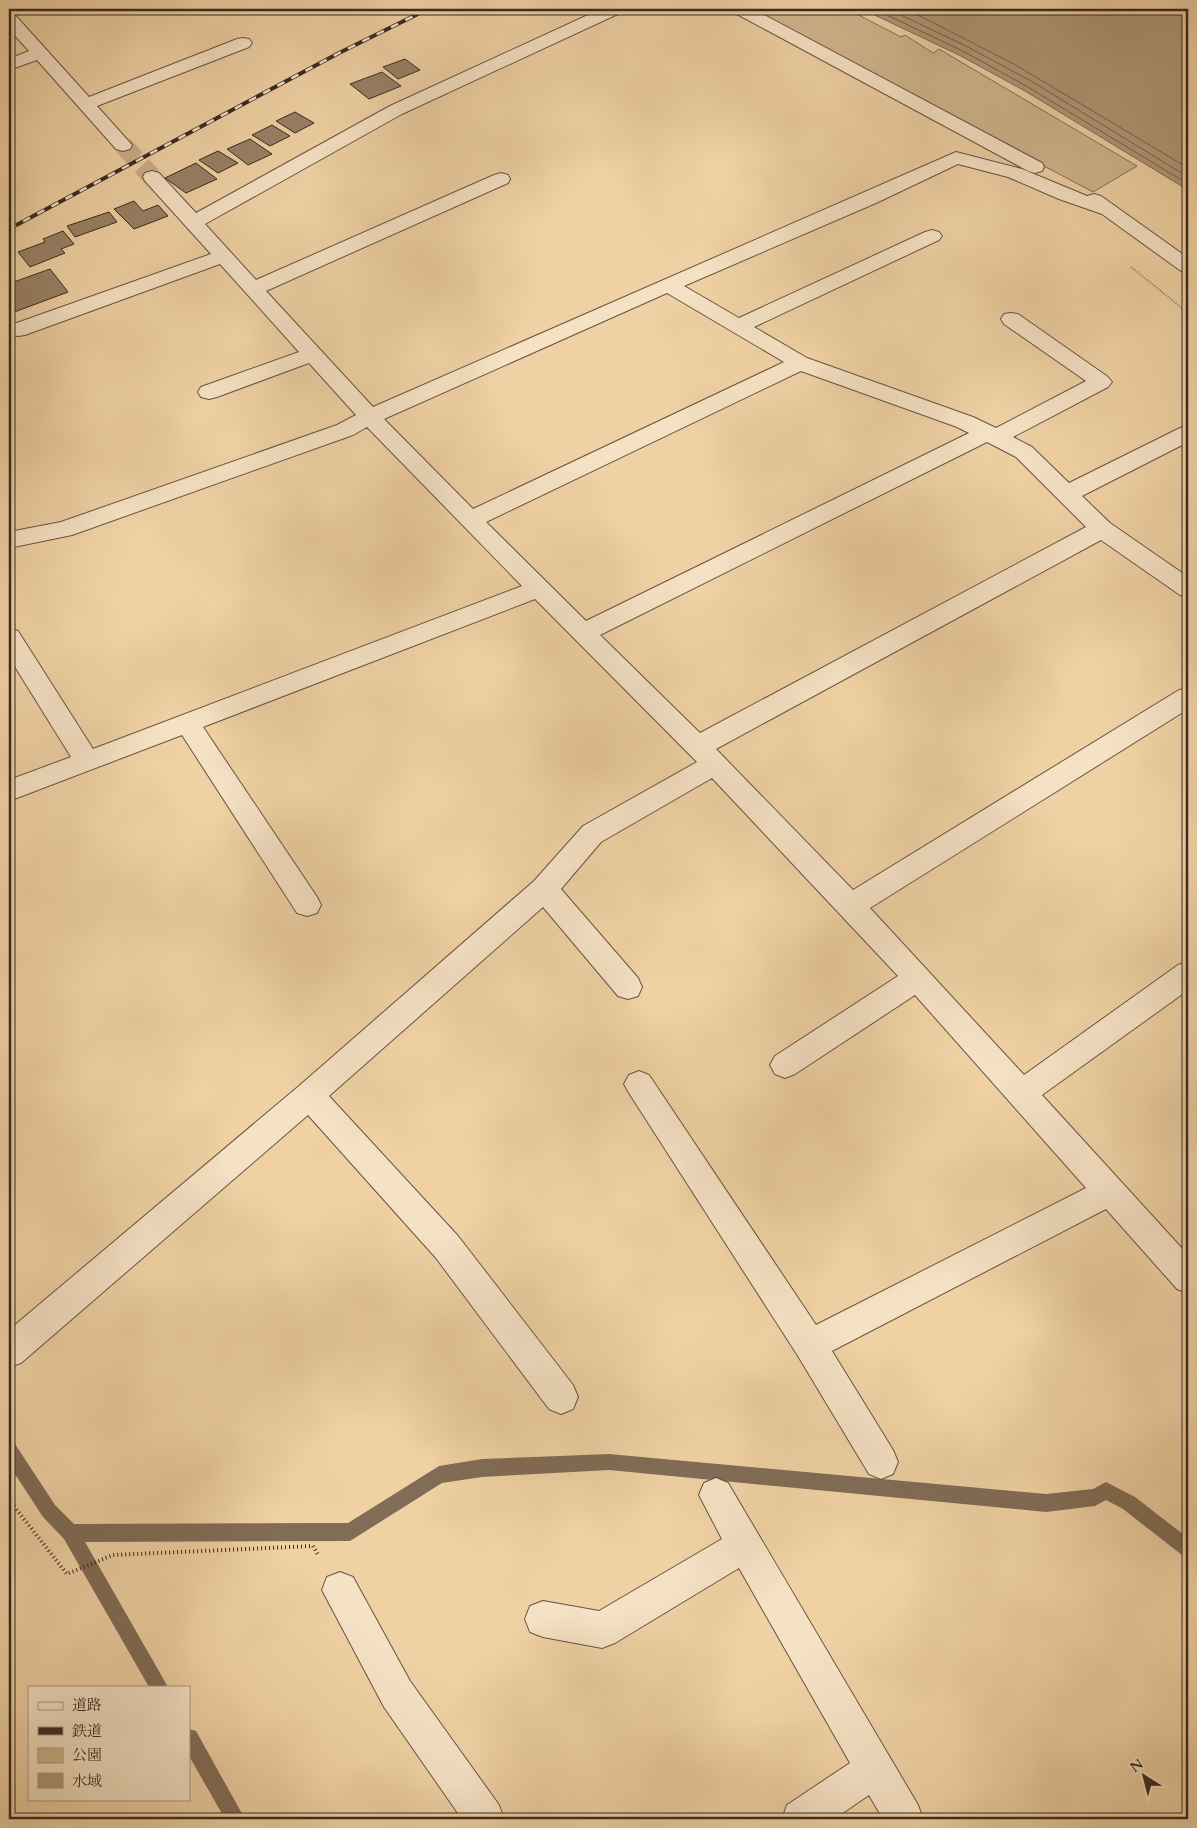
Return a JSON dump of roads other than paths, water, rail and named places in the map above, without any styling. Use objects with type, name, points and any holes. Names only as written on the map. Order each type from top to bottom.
[{"type":"street","points":[[194,222],[396,110],[614,9]]},
{"type":"street","points":[[741,9],[1054,177],[1110,210],[1188,267]]},
{"type":"street","points":[[9,19],[124,144]]},
{"type":"street","points":[[86,104],[243,43]]},
{"type":"street","points":[[9,65],[40,54]]},
{"type":"street","points":[[9,540],[64,529],[346,430],[369,417],[869,199],[956,158],[1015,173],[1110,210]]},
{"type":"street","points":[[152,177],[369,417],[706,756],[850,906],[918,978],[1110,1190],[1186,1270]]},
{"type":"street","points":[[253,289],[501,179]]},
{"type":"street","points":[[738,327],[932,236]]},
{"type":"street","points":[[18,330],[224,256]]},
{"type":"street","points":[[668,285],[800,363],[965,422],[1024,452],[1102,529],[1188,589]]},
{"type":"street","points":[[582,633],[1101,382],[1011,319]]},
{"type":"street","points":[[209,392],[312,354]]},
{"type":"street","points":[[470,520],[800,363]]},
{"type":"street","points":[[1066,494],[1188,432]]},
{"type":"street","points":[[9,1351],[309,1095],[544,888],[592,834],[706,756],[1102,529]]},
{"type":"street","points":[[9,791],[538,589]]},
{"type":"street","points":[[9,638],[87,761]]},
{"type":"street","points":[[850,906],[1188,697]]},
{"type":"street","points":[[187,723],[307,905]]},
{"type":"street","points":[[544,888],[628,987]]},
{"type":"street","points":[[1022,1092],[1188,974]]},
{"type":"street","points":[[785,1066],[918,978]]},
{"type":"street","points":[[639,1084],[810,1345],[881,1462]]},
{"type":"street","points":[[309,1095],[447,1247],[561,1397]]},
{"type":"street","points":[[810,1345],[1110,1190]]},
{"type":"street","points":[[716,1495],[904,1819]]},
{"type":"street","points":[[543,1618],[602,1630],[745,1545]]},
{"type":"street","points":[[340,1590],[397,1694],[486,1819]]},
{"type":"street","points":[[801,1819],[874,1768]]},
{"type":"water","points":[[862,9],[1188,9],[1188,190],[1025,91],[959,55]]},
{"type":"waterway","points":[[9,1450],[49,1511],[70,1533]]},
{"type":"waterway","points":[[70,1533],[350,1532],[439,1475],[482,1468],[609,1462],[1046,1503],[1095,1497],[1106,1491],[1129,1503],[1188,1549]]},
{"type":"waterway","points":[[70,1533],[158,1686]]},
{"type":"waterway","points":[[190,1740],[236,1819]]},
{"type":"tunnel","points":[[123,145],[152,177]]},
{"type":"railway","points":[[9,229],[339,53],[428,9]]}]
